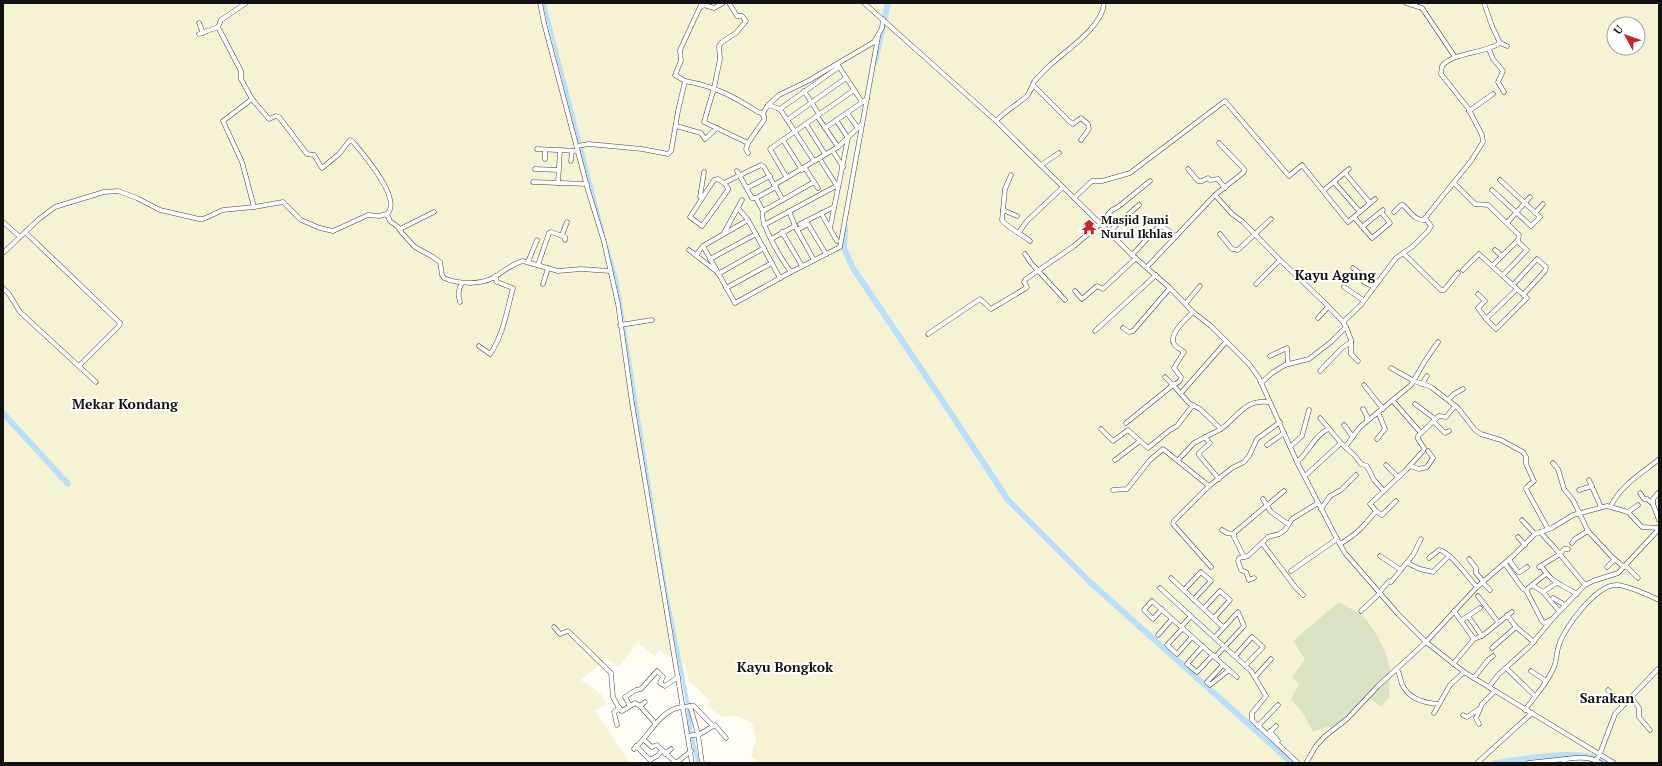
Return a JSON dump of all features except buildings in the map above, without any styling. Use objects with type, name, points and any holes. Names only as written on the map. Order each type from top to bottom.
[{"type":"street","points":[[199,23],[201,33],[218,26],[221,20],[246,3]]},
{"type":"street","points":[[540,3],[544,23],[604,242],[622,325],[678,677],[686,707],[697,734],[702,763]]},
{"type":"street","points":[[723,3],[714,8],[700,5],[680,50],[681,61],[675,75],[685,81],[694,82],[721,90],[764,116],[764,120],[748,143],[746,150],[748,154]]},
{"type":"street","points":[[729,3],[737,16],[742,16],[746,21],[736,33],[722,42],[719,46],[720,59],[714,88],[704,122],[748,143]]},
{"type":"street","points":[[864,3],[892,26],[996,121],[1100,224],[1186,303],[1193,312],[1211,326],[1249,364],[1261,383],[1297,462],[1336,539],[1379,594],[1426,642],[1453,664],[1532,713],[1598,759]]},
{"type":"street","points":[[996,121],[1027,95],[1048,66],[1082,38],[1101,13],[1104,3]]},
{"type":"street","points":[[1406,3],[1422,8],[1455,57]]},
{"type":"street","points":[[1484,3],[1500,43],[1507,46]]},
{"type":"street","points":[[703,246],[734,303],[841,245],[842,232],[862,123],[883,19]]},
{"type":"street","points":[[3,253],[39,219],[55,207],[104,192],[118,191],[137,198],[160,210],[196,219],[203,219],[222,210],[283,202],[301,220],[320,228],[333,231],[364,216],[371,214],[379,216],[390,212],[392,205],[377,170],[350,140],[338,154],[322,168],[314,155],[307,154],[301,147],[279,117],[274,116],[269,119],[252,98],[241,79],[240,71],[218,26]]},
{"type":"street","points":[[761,113],[766,111],[768,106],[779,95],[808,82],[838,65],[874,42],[879,36]]},
{"type":"street","points":[[1426,220],[1428,214],[1471,161],[1484,141],[1469,111],[1441,74],[1443,64],[1455,57],[1489,49],[1500,43]]},
{"type":"street","points":[[1489,49],[1493,59],[1503,71],[1498,82],[1504,92]]},
{"type":"street","points":[[838,65],[862,102]]},
{"type":"street","points":[[780,109],[838,65]]},
{"type":"street","points":[[787,120],[846,78]]},
{"type":"street","points":[[537,149],[572,151],[589,144],[642,149],[668,154],[671,151],[685,81]]},
{"type":"street","points":[[1033,85],[1072,124],[1081,118],[1085,120],[1089,129],[1082,140]]},
{"type":"street","points":[[787,178],[770,149],[854,90]]},
{"type":"street","points":[[804,91],[838,148]]},
{"type":"street","points":[[1469,111],[1493,94]]},
{"type":"street","points":[[252,98],[223,121],[242,162],[254,207]]},
{"type":"street","points":[[825,128],[867,99]]},
{"type":"street","points":[[1074,198],[1092,181],[1102,181],[1130,173],[1226,101],[1289,176],[1302,165],[1348,222],[1375,199]]},
{"type":"street","points":[[768,106],[780,109],[814,161]]},
{"type":"street","points":[[847,113],[858,128]]},
{"type":"street","points":[[830,228],[837,186],[843,167],[848,138],[836,120]]},
{"type":"street","points":[[756,198],[825,154],[838,148],[862,123]]},
{"type":"street","points":[[806,124],[825,154]]},
{"type":"street","points":[[676,126],[701,133],[705,139],[717,128]]},
{"type":"street","points":[[783,140],[818,188]]},
{"type":"street","points":[[1147,267],[1215,195],[1243,173],[1244,170],[1219,143]]},
{"type":"street","points":[[545,158],[546,150]]},
{"type":"street","points":[[558,183],[560,150]]},
{"type":"street","points":[[571,161],[572,151]]},
{"type":"street","points":[[834,153],[843,167]]},
{"type":"street","points":[[1041,165],[1059,153]]},
{"type":"street","points":[[821,162],[837,186]]},
{"type":"street","points":[[724,183],[762,165],[770,176],[783,200]]},
{"type":"street","points":[[535,169],[559,170]]},
{"type":"street","points":[[1188,169],[1200,182],[1208,178],[1210,180],[1218,179],[1225,188]]},
{"type":"street","points":[[1323,191],[1349,169]]},
{"type":"street","points":[[737,170],[752,198],[756,198],[763,211],[762,215],[764,225],[791,272]]},
{"type":"street","points":[[700,200],[704,172]]},
{"type":"street","points":[[1345,172],[1370,203]]},
{"type":"street","points":[[1011,175],[1005,189],[1002,222],[1019,232],[1030,241]]},
{"type":"street","points":[[747,188],[770,176]]},
{"type":"street","points":[[718,179],[724,183],[728,190],[702,226],[690,217],[714,180],[718,179]]},
{"type":"street","points":[[1492,190],[1531,226],[1540,217],[1500,180]]},
{"type":"street","points":[[928,334],[980,299],[990,308],[1026,288],[1024,281],[1074,246],[1100,224],[1112,210],[1118,207],[1150,181]]},
{"type":"street","points":[[533,182],[588,184]]},
{"type":"street","points":[[763,211],[814,182]]},
{"type":"street","points":[[1334,182],[1360,212]]},
{"type":"street","points":[[1454,183],[1475,204],[1479,206],[1485,204],[1518,233],[1519,237],[1517,240],[1492,266]]},
{"type":"street","points":[[764,225],[837,186]]},
{"type":"street","points":[[1019,232],[1027,221],[1063,187]]},
{"type":"street","points":[[1215,195],[1232,214],[1243,222],[1343,322],[1350,336],[1351,354],[1358,361]]},
{"type":"street","points":[[1507,223],[1530,197]]},
{"type":"street","points":[[724,234],[742,200]]},
{"type":"street","points":[[1535,213],[1543,204]]},
{"type":"street","points":[[1110,233],[1115,226],[1139,205]]},
{"type":"street","points":[[1394,212],[1401,205],[1416,219],[1426,220]]},
{"type":"street","points":[[800,224],[834,207]]},
{"type":"street","points":[[738,208],[748,220],[780,278]]},
{"type":"street","points":[[1003,210],[1017,216]]},
{"type":"street","points":[[1354,217],[1362,227],[1372,238],[1390,223],[1382,211],[1362,227]]},
{"type":"street","points":[[400,229],[434,212]]},
{"type":"street","points":[[789,212],[814,260]]},
{"type":"street","points":[[821,213],[836,241]]},
{"type":"street","points":[[387,214],[390,221],[400,229],[415,247],[440,262],[442,275],[444,278],[462,283],[486,280],[519,262],[528,262],[562,272],[581,269],[610,271]]},
{"type":"street","points":[[1220,234],[1235,250],[1240,249],[1271,218]]},
{"type":"street","points":[[696,255],[703,246],[748,220]]},
{"type":"street","points":[[1343,322],[1374,287],[1396,258],[1412,247],[1431,227],[1426,220]]},
{"type":"street","points":[[3,222],[20,236]]},
{"type":"street","points":[[562,235],[568,222]]},
{"type":"street","points":[[771,238],[782,232],[808,224],[826,254]]},
{"type":"street","points":[[1075,291],[1082,299],[1097,286],[1102,290],[1134,256],[1160,225],[1176,236]]},
{"type":"street","points":[[25,232],[120,323],[79,366]]},
{"type":"street","points":[[538,265],[549,233],[551,232],[562,235],[565,237],[565,240]]},
{"type":"street","points":[[782,232],[802,266]]},
{"type":"street","points":[[710,259],[756,234]]},
{"type":"street","points":[[528,262],[537,240]]},
{"type":"street","points":[[1503,275],[1527,250],[1517,240]]},
{"type":"street","points":[[718,273],[764,248]]},
{"type":"street","points":[[689,250],[718,273]]},
{"type":"street","points":[[1496,250],[1502,256]]},
{"type":"street","points":[[1403,253],[1441,290],[1444,290],[1458,273]]},
{"type":"street","points":[[1025,254],[1065,300]]},
{"type":"street","points":[[1463,270],[1479,254],[1527,298],[1496,329],[1486,320],[1478,308],[1485,301],[1478,294]]},
{"type":"street","points":[[1513,285],[1537,259],[1546,267],[1545,271],[1523,295]]},
{"type":"street","points":[[1256,284],[1280,260]]},
{"type":"street","points":[[726,288],[772,263]]},
{"type":"street","points":[[543,284],[548,268]]},
{"type":"street","points":[[1353,268],[1366,278],[1364,282],[1374,287]]},
{"type":"street","points":[[1095,331],[1156,275]]},
{"type":"street","points":[[479,346],[490,354],[494,349],[513,288],[497,282],[495,276]]},
{"type":"street","points":[[460,302],[459,294],[462,283]]},
{"type":"street","points":[[1186,303],[1200,286]]},
{"type":"street","points":[[1344,287],[1363,300]]},
{"type":"street","points":[[3,288],[9,294],[20,312],[96,382]]},
{"type":"street","points":[[1123,328],[1130,332],[1133,331],[1170,288]]},
{"type":"street","points":[[1486,320],[1517,289]]},
{"type":"street","points":[[1318,318],[1328,307]]},
{"type":"street","points":[[1126,423],[1173,385],[1180,382],[1181,377],[1174,368],[1184,353],[1174,344],[1174,336],[1179,326],[1193,312]]},
{"type":"street","points":[[622,325],[652,320]]},
{"type":"street","points":[[1261,383],[1272,373],[1288,364],[1309,359],[1331,342],[1346,327]]},
{"type":"street","points":[[1180,394],[1226,342]]},
{"type":"street","points":[[1320,371],[1342,348],[1350,342]]},
{"type":"street","points":[[1346,446],[1360,427],[1409,388],[1424,361],[1438,342]]},
{"type":"street","points":[[1270,356],[1286,348],[1288,349],[1288,364]]},
{"type":"street","points":[[1391,368],[1414,381],[1431,387],[1455,406],[1475,430],[1481,434],[1501,440],[1523,452],[1526,457],[1526,464],[1534,480],[1526,489],[1548,529]]},
{"type":"street","points":[[1422,384],[1427,376]]},
{"type":"street","points":[[1165,377],[1180,394],[1212,419],[1220,429]]},
{"type":"street","points":[[1364,385],[1382,409]]},
{"type":"street","points":[[1448,400],[1454,394],[1463,389]]},
{"type":"street","points":[[1178,460],[1191,446],[1231,422],[1251,403],[1258,401],[1269,402]]},
{"type":"street","points":[[1392,401],[1421,433]]},
{"type":"street","points":[[1415,404],[1434,420],[1445,433],[1449,431]]},
{"type":"street","points":[[1148,448],[1177,426],[1194,405]]},
{"type":"street","points":[[1396,501],[1382,515],[1370,504],[1410,466],[1424,449],[1418,438],[1421,433],[1439,415],[1446,418],[1455,406]]},
{"type":"street","points":[[1363,409],[1367,416],[1367,421]]},
{"type":"street","points":[[1290,447],[1302,436],[1309,410]]},
{"type":"street","points":[[1377,440],[1385,430],[1378,412]]},
{"type":"street","points":[[1320,418],[1328,429],[1341,443],[1346,446],[1361,464],[1367,466],[1374,480],[1384,491]]},
{"type":"street","points":[[1211,567],[1198,554],[1192,544],[1173,522],[1209,486],[1232,468],[1244,462],[1249,456],[1257,439],[1280,422]]},
{"type":"street","points":[[1344,425],[1353,437]]},
{"type":"street","points":[[1101,429],[1113,441],[1127,430],[1157,454]]},
{"type":"street","points":[[1297,462],[1308,451],[1316,438],[1328,429]]},
{"type":"street","points":[[1267,444],[1284,433]]},
{"type":"street","points":[[1205,437],[1210,443],[1199,453],[1199,455],[1218,479]]},
{"type":"street","points":[[1115,460],[1140,441]]},
{"type":"street","points":[[1305,476],[1341,443]]},
{"type":"street","points":[[1113,490],[1127,489],[1162,449],[1165,449],[1209,486]]},
{"type":"street","points":[[1410,466],[1419,469],[1427,467],[1433,458],[1428,451]]},
{"type":"street","points":[[1611,506],[1614,498],[1625,487],[1658,460]]},
{"type":"street","points":[[1553,463],[1558,469],[1564,489],[1573,500],[1588,531],[1615,559],[1638,578]]},
{"type":"street","points":[[1386,465],[1398,477]]},
{"type":"street","points":[[1321,509],[1330,496],[1341,490],[1356,475]]},
{"type":"street","points":[[1589,480],[1601,507]]},
{"type":"street","points":[[1579,490],[1592,486]]},
{"type":"street","points":[[1234,534],[1237,529],[1284,491]]},
{"type":"street","points":[[1640,493],[1644,499],[1647,499],[1653,504]]},
{"type":"street","points":[[1658,493],[1653,499],[1653,504],[1659,520]]},
{"type":"street","points":[[1263,499],[1271,512],[1288,524]]},
{"type":"street","points":[[1254,578],[1249,580],[1246,572],[1240,569],[1238,559],[1249,555],[1269,536],[1282,532],[1292,518],[1318,503]]},
{"type":"street","points":[[1628,512],[1638,505]]},
{"type":"street","points":[[1306,763],[1319,742],[1347,719],[1426,642],[1482,582],[1507,562],[1535,534],[1579,513],[1611,506],[1628,512],[1640,525],[1659,529]]},
{"type":"street","points":[[1340,544],[1354,536],[1365,526],[1376,511]]},
{"type":"street","points":[[1522,520],[1535,534]]},
{"type":"street","points":[[1489,687],[1498,675],[1534,642],[1552,619],[1585,585],[1618,573],[1659,529]]},
{"type":"street","points":[[1222,530],[1227,533],[1234,534]]},
{"type":"street","points":[[1572,543],[1575,539],[1588,531]]},
{"type":"street","points":[[1540,532],[1585,585]]},
{"type":"street","points":[[1234,534],[1244,557]]},
{"type":"street","points":[[1518,537],[1525,545]]},
{"type":"street","points":[[1291,571],[1336,539]]},
{"type":"street","points":[[1361,611],[1379,594],[1388,581],[1391,582],[1407,563],[1421,539]]},
{"type":"street","points":[[1262,543],[1296,588],[1303,594]]},
{"type":"street","points":[[1428,558],[1440,549],[1477,587]]},
{"type":"street","points":[[1568,549],[1564,549],[1560,554],[1540,567],[1557,583],[1577,594]]},
{"type":"street","points":[[1380,556],[1401,570]]},
{"type":"street","points":[[1407,563],[1420,569],[1433,572],[1448,556]]},
{"type":"street","points":[[1469,559],[1476,568],[1476,573],[1482,582],[1490,590]]},
{"type":"street","points":[[1607,567],[1615,559]]},
{"type":"street","points":[[1507,562],[1518,572],[1527,567]]},
{"type":"street","points":[[1507,562],[1522,588],[1526,590],[1542,621],[1544,623],[1552,619]]},
{"type":"street","points":[[1184,590],[1201,572],[1211,581],[1194,599]]},
{"type":"street","points":[[1526,590],[1546,574]]},
{"type":"street","points":[[1171,578],[1224,627]]},
{"type":"street","points":[[1543,592],[1557,583]]},
{"type":"street","points":[[1532,585],[1543,592],[1559,612]]},
{"type":"street","points":[[1525,710],[1554,667],[1562,637],[1584,606],[1597,593],[1607,587],[1617,585],[1659,600]]},
{"type":"street","points":[[1160,588],[1246,666],[1266,696],[1252,713],[1252,720],[1269,733],[1298,763]]},
{"type":"street","points":[[1204,608],[1220,591],[1230,600],[1214,618]]},
{"type":"street","points":[[1478,596],[1498,622]]},
{"type":"street","points":[[1553,598],[1565,606]]},
{"type":"street","points":[[1162,610],[1153,619],[1144,610],[1152,601],[1237,677]]},
{"type":"street","points":[[1462,620],[1480,608]]},
{"type":"street","points":[[1454,611],[1462,620],[1474,639]]},
{"type":"street","points":[[1203,646],[1187,664],[1197,672],[1244,626],[1238,612],[1214,637]]},
{"type":"street","points":[[1453,664],[1474,639],[1482,636],[1512,612]]},
{"type":"street","points":[[1507,615],[1516,627],[1534,642]]},
{"type":"street","points":[[1191,616],[1167,645],[1177,654],[1192,637]]},
{"type":"street","points":[[1468,616],[1482,636]]},
{"type":"street","points":[[1158,635],[1172,619]]},
{"type":"street","points":[[554,627],[560,634],[568,631],[611,673],[613,697],[622,711],[636,702],[656,724]]},
{"type":"street","points":[[1492,648],[1516,627]]},
{"type":"street","points":[[1235,656],[1252,637],[1263,647],[1246,666]]},
{"type":"street","points":[[1474,678],[1492,656]]},
{"type":"street","points":[[1254,677],[1271,658]]},
{"type":"street","points":[[1223,665],[1207,682],[1210,685],[1229,670]]},
{"type":"street","points":[[1506,668],[1535,696]]},
{"type":"street","points":[[1598,759],[1614,716],[1659,668]]},
{"type":"street","points":[[1397,669],[1401,677],[1402,685],[1416,698],[1421,702],[1438,704]]},
{"type":"street","points":[[1531,671],[1546,681]]},
{"type":"street","points":[[630,706],[625,697],[641,688],[657,672],[663,677],[660,682],[665,686],[678,677]]},
{"type":"street","points":[[1434,713],[1450,685],[1464,672]]},
{"type":"street","points":[[1608,690],[1623,705]]},
{"type":"street","points":[[1479,724],[1476,718],[1480,709],[1495,691]]},
{"type":"street","points":[[1631,697],[1639,708],[1638,717],[1650,730]]},
{"type":"street","points":[[640,706],[646,702]]},
{"type":"street","points":[[1258,726],[1278,705]]},
{"type":"street","points":[[671,749],[650,760],[635,748],[644,740],[660,718],[675,709],[694,706],[712,725],[718,726],[726,738]]},
{"type":"street","points":[[686,707],[692,763]]},
{"type":"street","points":[[617,725],[614,712],[620,708]]},
{"type":"street","points":[[1463,715],[1467,717],[1480,709]]},
{"type":"street","points":[[1477,763],[1532,713]]},
{"type":"street","points":[[689,736],[697,734],[712,725]]},
{"type":"street","points":[[1269,733],[1276,726]]},
{"type":"street","points":[[644,740],[652,747],[656,745],[676,763],[691,753],[700,753]]},
{"type":"street","points":[[1528,763],[1579,758],[1598,759],[1614,763]]},
{"type":"street","points":[[1563,763],[1566,759]]},
{"type":"shaded area","points":[[3,3],[1659,3],[1659,763],[756,763],[757,761],[751,756],[756,740],[752,722],[736,716],[722,717],[707,706],[710,701],[695,686],[689,683],[686,666],[659,650],[655,656],[638,643],[618,667],[606,658],[581,680],[601,694],[606,704],[595,711],[630,763],[3,763]]},
{"type":"green space","points":[[1339,602],[1362,615],[1374,630],[1385,651],[1390,670],[1389,698],[1381,707],[1369,697],[1336,731],[1329,726],[1313,732],[1304,715],[1291,699],[1299,684],[1292,677],[1305,659],[1293,641]]},
{"type":"waterway","points":[[544,3],[603,233]]},
{"type":"waterway","points":[[875,62],[888,3]]},
{"type":"waterway","points":[[845,228],[844,248],[853,268],[1008,500],[1091,583],[1292,763]]},
{"type":"waterway","points":[[607,247],[617,282],[664,581],[698,763]]},
{"type":"waterway","points":[[3,413],[68,484]]},
{"type":"waterway","points":[[1495,763],[1537,757],[1568,755],[1596,758],[1608,763]]},
{"type":"place","name":"Masjid Jami Nurul Ikhlas","points":[[1089,227]]},
{"type":"district","name":"Kayu Agung","points":[[1335,275]]},
{"type":"district","name":"Mekar Kondang","points":[[125,404]]},
{"type":"district","name":"Kayu Bongkok","points":[[785,667]]},
{"type":"district","name":"Sarakan","points":[[1607,698]]}]
